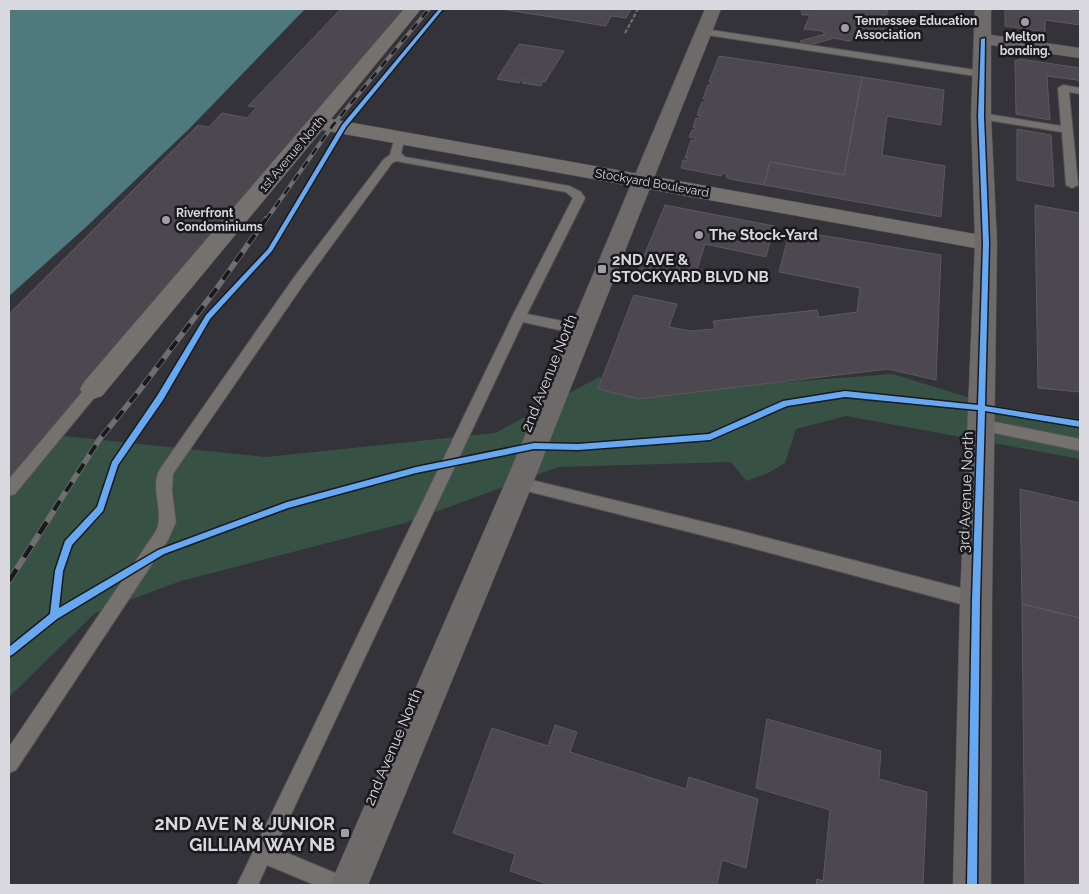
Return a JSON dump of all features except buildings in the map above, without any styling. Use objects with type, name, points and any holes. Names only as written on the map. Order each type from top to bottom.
[{"type":"street","name":"1st Avenue North","points":[[92,389],[413,9]]},
{"type":"street","name":"3rd Avenue North","points":[[972,885],[976,600],[986,244],[981,116],[984,9]]},
{"type":"street","name":"2nd Avenue North","points":[[349,885],[519,483],[709,20]]},
{"type":"street","points":[[983,40],[1080,53]]},
{"type":"street","name":"Stockyard Boulevard","points":[[318,123],[399,147],[642,181],[986,244]]},
{"type":"lane","points":[[709,20],[982,74]]},
{"type":"lane","points":[[1072,185],[1064,88],[1080,91]]},
{"type":"lane","points":[[981,116],[1068,130]]},
{"type":"lane","points":[[247,885],[519,317],[579,198],[577,194],[569,189],[401,160],[399,147]]},
{"type":"lane","points":[[9,762],[162,535],[168,522],[164,491],[165,473],[300,279],[399,147]]},
{"type":"lane","points":[[519,317],[582,330]]},
{"type":"lane","points":[[9,490],[92,389]]},
{"type":"lane","points":[[981,425],[1080,444]]},
{"type":"lane","points":[[519,483],[733,536],[976,600]]},
{"type":"lane","points":[[262,853],[340,885]]},
{"type":"path","points":[[625,33],[638,9]]},
{"type":"green space","points":[[893,374],[996,406],[1080,419],[1080,459],[846,416],[796,429],[785,463],[768,473],[746,481],[731,462],[558,467],[405,523],[181,581],[95,613],[9,697],[9,490],[54,435],[266,457],[495,433],[599,377],[662,391]]},
{"type":"water","points":[[9,9],[305,9],[189,129],[85,228],[9,296]]},
{"type":"railway","points":[[266,220],[333,125],[429,9]]},
{"type":"railway","points":[[54,510],[99,440],[139,391],[217,288],[266,219]]},
{"type":"railway","points":[[9,581],[55,509]]},
{"type":"cycle path","points":[[54,616],[59,571],[68,543],[100,509],[115,464],[160,398],[208,317],[270,250],[344,126],[441,9]]},
{"type":"cycle path","points":[[972,885],[976,600],[986,243],[981,116],[983,39]]},
{"type":"cycle path","points":[[9,652],[54,616],[161,552],[287,505],[416,470],[534,446],[578,447],[710,437],[786,403],[845,394],[982,408],[1080,424]]},
{"type":"place","name":"Melton bonding.","points":[[1025,22]]},
{"type":"place","name":"Tennessee Education Association","points":[[845,28]]},
{"type":"place","name":"Riverfront Condominiums","points":[[166,220]]},
{"type":"place","name":"The Stock-Yard","points":[[699,235]]},
{"type":"place","name":"2ND AVE & STOCKYARD BLVD NB","points":[[602,269]]},
{"type":"place","name":"2ND AVE N & JUNIOR GILLIAM WAY NB","points":[[345,833]]}]
